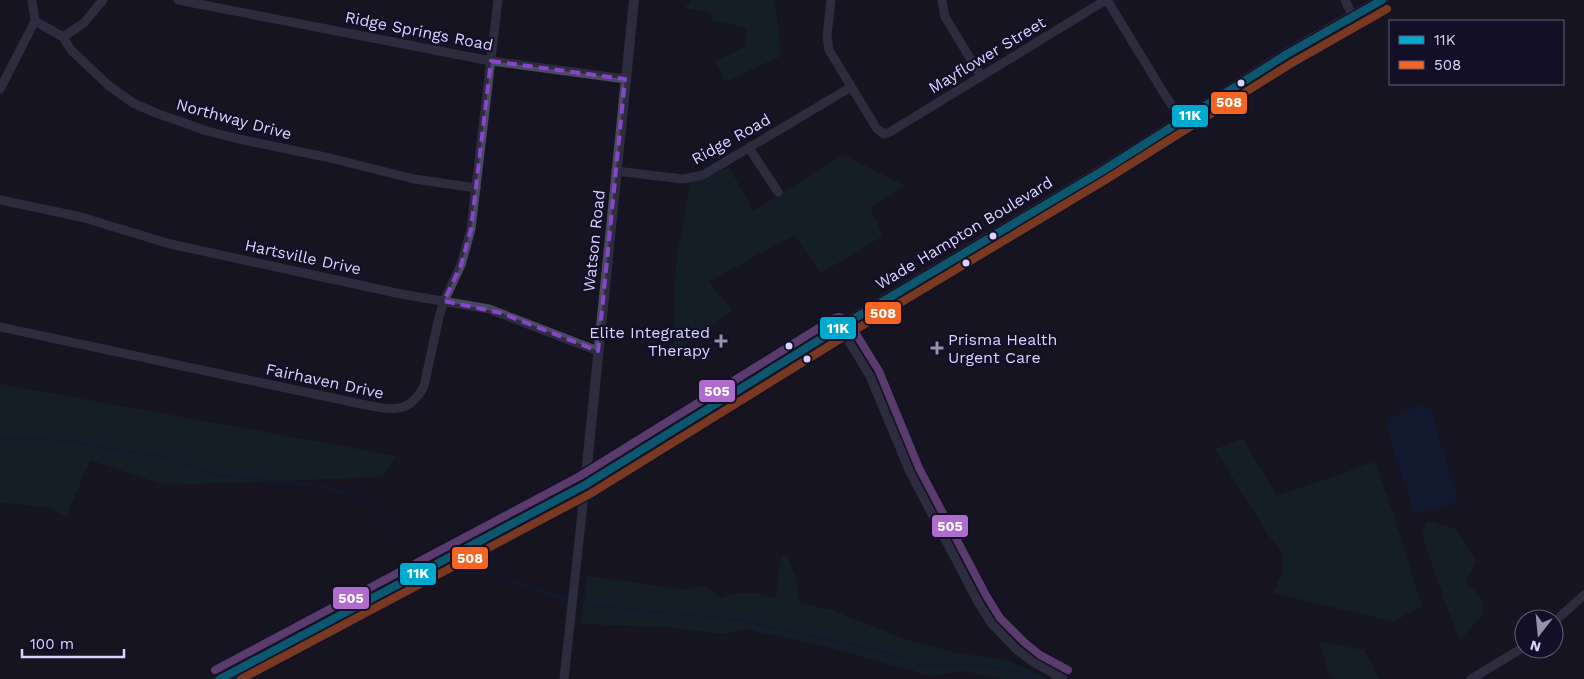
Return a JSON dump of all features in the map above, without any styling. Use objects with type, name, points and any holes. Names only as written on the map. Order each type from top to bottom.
[{"type":"main road","name":"Wade Hampton Boulevard","points":[[220,679],[585,484],[840,327],[1102,170],[1287,54],[1382,0]]},
{"type":"street","points":[[0,88],[35,21],[32,0]]},
{"type":"street","points":[[63,36],[84,23],[103,0]]},
{"type":"street","name":"Ridge Springs Road","points":[[178,0],[492,61],[625,79]]},
{"type":"street","name":"Fairhaven Drive","points":[[0,327],[366,405],[395,410],[410,404],[420,395],[424,386],[439,317],[467,247],[492,61],[498,0]]},
{"type":"street","name":"Watson Road","points":[[585,484],[634,0]]},
{"type":"street","points":[[831,0],[827,45],[832,57],[851,87]]},
{"type":"street","points":[[942,0],[945,17],[981,76]]},
{"type":"street","points":[[1106,0],[1164,95],[1182,120]]},
{"type":"street","name":"Mayflower Street","points":[[851,87],[877,129],[884,134],[890,132],[1106,0]]},
{"type":"street","points":[[1345,0],[1353,17]]},
{"type":"street","name":"Northway Drive","points":[[35,21],[63,36],[71,50],[108,85],[133,102],[156,113],[239,140],[330,158],[414,179],[476,188]]},
{"type":"street","name":"Ridge Road","points":[[616,171],[676,178],[693,178],[712,171],[851,87]]},
{"type":"street","points":[[749,148],[778,192]]},
{"type":"street","name":"Hartsville Drive","points":[[0,200],[81,217],[170,244],[401,294],[501,313],[598,351]]},
{"type":"street","points":[[840,327],[870,376],[910,472],[978,602],[992,624],[1017,650],[1063,679]]},
{"type":"street","points":[[564,679],[585,484]]},
{"type":"street","points":[[1564,613],[1584,595]]},
{"type":"street","points":[[1471,679],[1514,653]]},
{"type":"highlighted area","points":[[491,61],[625,79],[598,351],[501,313],[444,301],[461,265],[471,229]]},
{"type":"green space","points":[[692,0],[775,0],[781,56],[725,82],[716,61],[744,48],[747,28],[712,20],[711,12],[685,8]]},
{"type":"green space","points":[[843,155],[905,186],[870,207],[883,236],[821,273],[794,235],[708,282],[733,310],[673,354],[676,263],[690,183],[729,167],[753,211]]},
{"type":"green space","points":[[0,384],[397,456],[382,477],[165,485],[90,460],[66,517],[50,508],[0,502]]},
{"type":"green space","points":[[1243,439],[1277,496],[1375,462],[1397,525],[1422,607],[1395,622],[1273,593],[1283,571],[1283,553],[1269,536],[1215,449]]},
{"type":"green space","points":[[1426,522],[1433,522],[1455,529],[1476,561],[1466,582],[1481,597],[1483,614],[1460,640],[1422,534]]},
{"type":"green space","points":[[782,554],[787,556],[796,579],[799,603],[831,610],[907,640],[956,653],[1005,660],[1045,679],[1002,679],[964,671],[929,676],[829,647],[745,629],[724,634],[666,627],[581,624],[587,576],[686,590],[701,586],[713,591],[721,599],[742,593],[760,594],[775,598]]},
{"type":"green space","points":[[1319,642],[1364,650],[1379,679],[1336,679],[1330,677]]},
{"type":"water","points":[[1422,405],[1430,408],[1457,496],[1456,502],[1418,513],[1414,512],[1387,429],[1388,419]]},
{"type":"waterway","points":[[0,439],[21,438],[71,441],[169,457],[181,464],[216,475],[315,485],[353,495],[367,501],[396,529]]},
{"type":"waterway","points":[[482,570],[568,600]]},
{"type":"waterway","points":[[579,604],[740,620],[851,644],[886,653],[921,666],[982,665],[1020,672],[1036,679]]},
{"type":"transit line","name":"11K","points":[[220,679],[585,485],[840,327],[1102,171],[1287,54],[1382,0]]},
{"type":"transit line","name":"508","points":[[241,679],[590,494],[845,336],[1107,179],[1292,63],[1387,9]]},
{"type":"transit line","name":"505","points":[[215,670],[580,476],[835,318],[840,317],[848,321],[879,371],[919,468],[1000,618],[1040,655],[1068,670]]},
{"type":"place","name":"Elite Integrated Therapy","points":[[721,341]]},
{"type":"place","name":"Prisma Health Urgent Care","points":[[937,348]]}]
